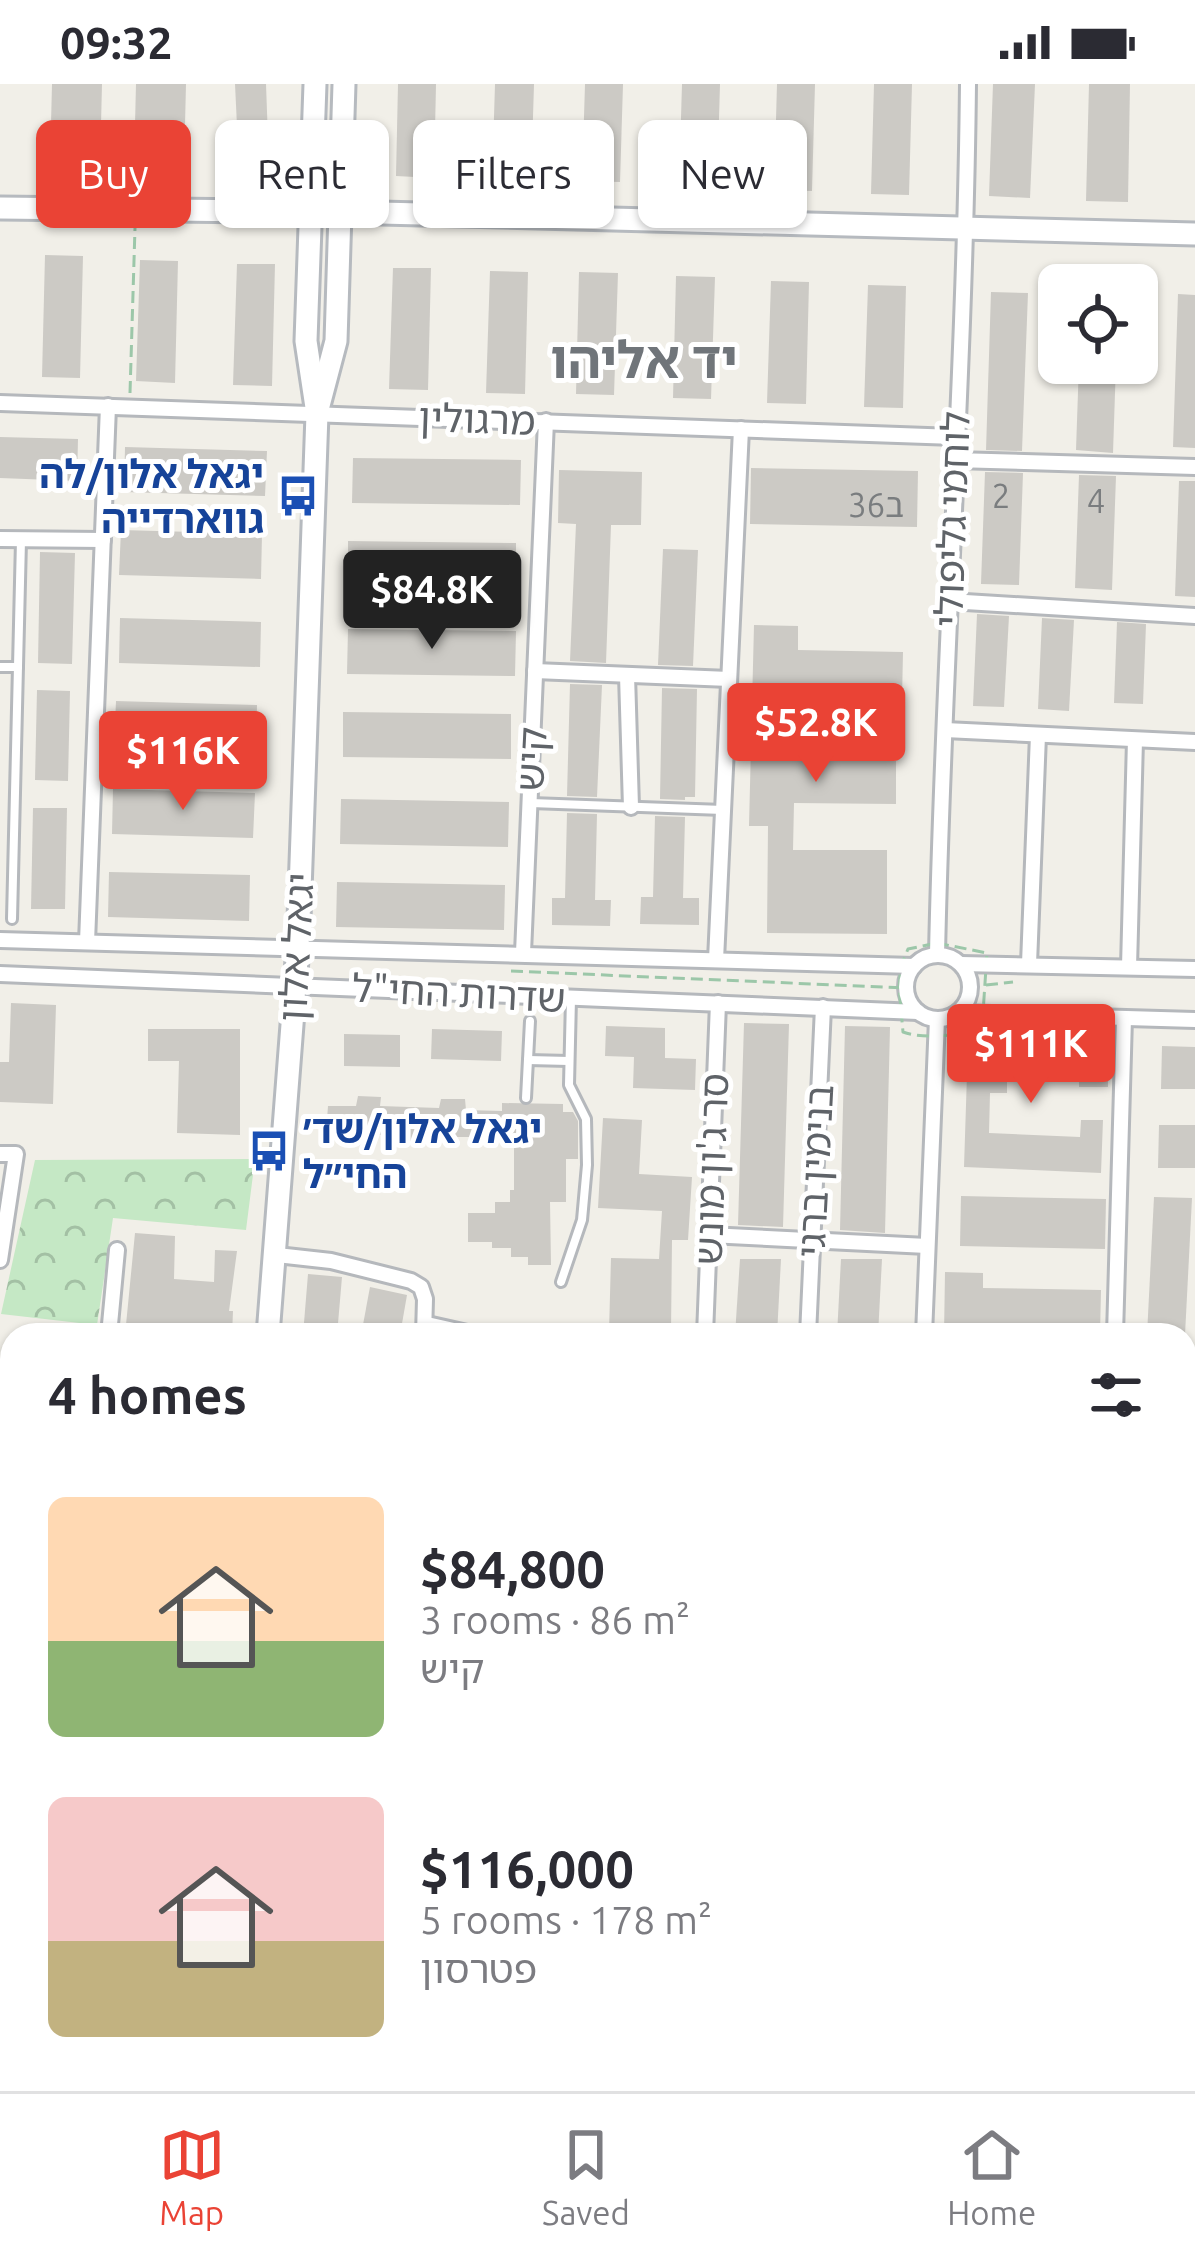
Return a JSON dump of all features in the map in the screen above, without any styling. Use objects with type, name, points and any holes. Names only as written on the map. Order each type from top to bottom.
[{"type":"street","name":"יגאל אלון","points":[[313,120],[315,84]]},
{"type":"street","name":"יגאל אלון","points":[[342,120],[344,84]]},
{"type":"street","name":"לוחמי גליפולי","points":[[937,949],[967,229],[968,84]]},
{"type":"street","points":[[0,208],[36,208]]},
{"type":"street","points":[[389,213],[1195,234]]},
{"type":"street","name":"יגאל אלון","points":[[269,1323],[298,946],[317,414],[306,341],[309,228]]},
{"type":"street","name":"יגאל אלון","points":[[317,414],[336,341],[340,228]]},
{"type":"street","points":[[339,249],[356,228]]},
{"type":"street","name":"מרגולין","points":[[0,403],[955,437]]},
{"type":"street","points":[[87,942],[108,406]]},
{"type":"street","name":"קיש","points":[[523,953],[546,421]]},
{"type":"street","points":[[716,960],[741,429]]},
{"type":"street","points":[[954,460],[1195,467]]},
{"type":"street","points":[[0,539],[103,540]]},
{"type":"street","points":[[949,601],[1195,616]]},
{"type":"street","points":[[535,671],[729,679]]},
{"type":"street","points":[[627,675],[631,807]]},
{"type":"street","points":[[945,730],[1195,742]]},
{"type":"street","points":[[1029,964],[1038,735]]},
{"type":"street","points":[[1129,967],[1135,740]]},
{"type":"street","name":"שדרות החי\"ל","points":[[0,940],[907,966]]},
{"type":"street","points":[[910,1011],[903,987],[907,966],[937,949],[961,964],[1195,969]]},
{"type":"street","points":[[925,1323],[936,1027],[958,1013],[969,996],[970,985],[961,964]]},
{"type":"street","name":"שדרות החי\"ל","points":[[0,974],[910,1011],[936,1027]]},
{"type":"street","name":"סר ג'ון מונש","points":[[705,1323],[718,1003]]},
{"type":"street","name":"בנימין ברגי","points":[[808,1323],[823,1007]]},
{"type":"street","points":[[958,1013],[1195,1020]]},
{"type":"street","points":[[1115,1323],[1124,1018]]},
{"type":"street","points":[[0,1260],[8,1154]]},
{"type":"street","points":[[709,1235],[928,1246]]},
{"type":"street","points":[[110,1323],[118,1250]]},
{"type":"street","points":[[277,1255],[331,1261],[411,1281],[421,1287],[425,1323]]},
{"type":"lane","points":[[12,919],[20,540]]},
{"type":"lane","points":[[0,667],[18,668]]},
{"type":"lane","points":[[0,788],[15,789]]},
{"type":"lane","points":[[529,803],[723,810]]},
{"type":"lane","points":[[561,1282],[582,1220],[587,1165],[586,1119],[569,1085],[571,998]]},
{"type":"lane","points":[[526,1098],[530,1021]]},
{"type":"lane","points":[[528,1060],[569,1061]]},
{"type":"path","points":[[130,406],[135,228]]},
{"type":"path","points":[[908,949],[937,949],[987,953],[982,1028],[957,1036],[936,1027],[911,1036],[903,1031],[910,1011],[903,987],[908,949]]},
{"type":"path","points":[[505,971],[903,987]]},
{"type":"green space","points":[[255,1159],[246,1230],[113,1218],[97,1323],[1,1314],[35,1160]]},
{"type":"building","points":[[52,84],[102,84],[101,120],[51,120]]},
{"type":"building","points":[[136,84],[186,84],[185,120],[135,120]]},
{"type":"building","points":[[235,84],[266,84],[267,120],[237,120]]},
{"type":"building","points":[[398,84],[436,84],[435,120],[413,120],[413,177],[396,176]]},
{"type":"building","points":[[495,84],[534,84],[533,120],[494,120]]},
{"type":"building","points":[[585,84],[623,84],[620,182],[614,182],[614,120],[584,120]]},
{"type":"building","points":[[682,84],[720,84],[719,120],[681,120]]},
{"type":"building","points":[[777,84],[815,84],[812,191],[807,191],[807,120],[776,120]]},
{"type":"building","points":[[874,84],[912,84],[909,195],[871,194]]},
{"type":"building","points":[[993,84],[1035,84],[1030,198],[989,196]]},
{"type":"building","points":[[1089,84],[1130,84],[1128,202],[1086,201]]},
{"type":"building","points":[[45,255],[83,256],[80,378],[42,377]]},
{"type":"building","points":[[140,260],[178,261],[175,383],[136,381]]},
{"type":"building","points":[[237,264],[275,264],[272,386],[233,385]]},
{"type":"building","points":[[393,268],[431,268],[428,390],[389,389]]},
{"type":"building","points":[[490,271],[528,272],[525,394],[486,393]]},
{"type":"building","points":[[579,272],[618,273],[614,395],[576,394]]},
{"type":"building","points":[[676,276],[715,277],[711,399],[673,398]]},
{"type":"building","points":[[771,281],[809,282],[806,404],[767,403]]},
{"type":"building","points":[[868,285],[906,286],[903,408],[864,407]]},
{"type":"building","points":[[991,292],[1028,293],[1022,451],[986,450]]},
{"type":"building","points":[[1178,294],[1195,295],[1195,448],[1173,447]]},
{"type":"building","points":[[1078,384],[1115,384],[1113,453],[1076,450]]},
{"type":"building","points":[[0,437],[78,439],[77,481],[0,478]]},
{"type":"building","points":[[125,447],[267,451],[265,496],[124,492]]},
{"type":"building","points":[[353,458],[521,460],[520,505],[352,503]]},
{"type":"building","points":[[751,468],[918,471],[917,527],[750,524]]},
{"type":"building","points":[[559,470],[642,472],[641,525],[611,525],[606,663],[570,661],[576,524],[558,523]]},
{"type":"building","points":[[985,472],[1023,473],[1019,585],[981,584]]},
{"type":"building","points":[[1079,475],[1116,476],[1112,590],[1075,588]]},
{"type":"building","points":[[1179,481],[1195,481],[1195,597],[1175,596]]},
{"type":"building","points":[[121,530],[262,534],[261,579],[119,575]]},
{"type":"building","points":[[348,541],[516,543],[516,588],[348,586]]},
{"type":"building","points":[[663,549],[698,550],[693,666],[658,665]]},
{"type":"building","points":[[40,552],[75,553],[72,664],[38,663]]},
{"type":"building","points":[[977,614],[1009,616],[1004,707],[973,706]]},
{"type":"building","points":[[120,618],[261,622],[260,667],[119,663]]},
{"type":"building","points":[[1042,618],[1074,620],[1069,711],[1038,709]]},
{"type":"building","points":[[1117,622],[1146,624],[1143,704],[1114,703]]},
{"type":"building","points":[[754,625],[798,626],[798,650],[903,652],[902,699],[797,698],[795,760],[896,761],[896,804],[794,803],[793,850],[887,850],[887,934],[767,933],[768,826],[749,826]]},
{"type":"building","points":[[348,629],[516,631],[515,676],[347,674]]},
{"type":"building","points":[[570,684],[602,685],[597,797],[567,796]]},
{"type":"building","points":[[662,688],[697,689],[695,797],[685,800],[660,799]]},
{"type":"building","points":[[37,690],[70,691],[68,781],[35,780]]},
{"type":"building","points":[[116,701],[257,705],[256,750],[114,746]]},
{"type":"building","points":[[343,712],[511,714],[511,759],[343,757]]},
{"type":"building","points":[[113,789],[255,793],[253,838],[112,834]]},
{"type":"building","points":[[341,799],[509,802],[508,847],[340,844]]},
{"type":"building","points":[[33,808],[67,808],[65,909],[31,909]]},
{"type":"building","points":[[567,813],[597,814],[595,900],[611,900],[610,926],[552,925],[552,898],[565,898]]},
{"type":"building","points":[[655,816],[685,817],[683,898],[699,898],[699,925],[640,924],[641,897],[653,897]]},
{"type":"building","points":[[109,872],[250,875],[249,921],[108,917]]},
{"type":"building","points":[[337,882],[505,885],[504,930],[336,927]]},
{"type":"building","points":[[11,1003],[56,1005],[53,1104],[0,1102],[0,1062],[9,1062]]},
{"type":"building","points":[[744,1023],[789,1024],[783,1227],[738,1225]]},
{"type":"building","points":[[606,1026],[665,1028],[665,1058],[696,1059],[695,1090],[633,1088],[634,1057],[605,1056]]},
{"type":"building","points":[[845,1026],[890,1027],[885,1233],[840,1230]]},
{"type":"building","points":[[148,1029],[240,1029],[240,1135],[177,1133],[179,1061],[148,1061]]},
{"type":"building","points":[[432,1029],[502,1031],[501,1061],[431,1059]]},
{"type":"building","points":[[344,1034],[400,1035],[400,1067],[344,1066]]},
{"type":"building","points":[[968,1043],[1108,1044],[1108,1087],[1079,1087],[1079,1077],[1007,1077],[1007,1093],[990,1093],[989,1133],[1080,1137],[1081,1120],[1103,1120],[1101,1173],[964,1167]]},
{"type":"building","points":[[1162,1046],[1195,1047],[1195,1089],[1161,1089]]},
{"type":"building","points":[[358,1096],[381,1097],[380,1106],[439,1108],[441,1099],[465,1099],[466,1110],[502,1111],[502,1103],[563,1104],[563,1112],[573,1112],[578,1121],[578,1159],[566,1159],[566,1202],[550,1202],[551,1265],[528,1265],[528,1257],[511,1257],[511,1248],[492,1248],[492,1242],[468,1242],[468,1213],[495,1213],[495,1202],[510,1202],[514,1143],[501,1143],[501,1137],[441,1137],[440,1145],[383,1143],[383,1135],[326,1133],[328,1106],[356,1106]]},
{"type":"building","points":[[603,1118],[642,1120],[639,1174],[692,1177],[688,1240],[672,1240],[671,1323],[609,1323],[611,1258],[659,1259],[662,1211],[598,1208]]},
{"type":"building","points":[[1159,1125],[1195,1125],[1195,1168],[1158,1168]]},
{"type":"building","points":[[961,1196],[1106,1199],[1105,1249],[960,1246]]},
{"type":"building","points":[[1154,1197],[1192,1198],[1186,1323],[1148,1323]]},
{"type":"building","points":[[135,1233],[175,1236],[174,1279],[214,1282],[215,1250],[237,1251],[229,1311],[233,1311],[232,1323],[126,1323]]},
{"type":"building","points":[[740,1259],[781,1259],[778,1323],[736,1323]]},
{"type":"building","points":[[841,1259],[882,1259],[879,1323],[838,1323]]},
{"type":"building","points":[[945,1272],[983,1273],[983,1288],[1101,1290],[1100,1323],[944,1323]]},
{"type":"building","points":[[308,1274],[342,1277],[338,1323],[304,1323]]},
{"type":"building","points":[[370,1287],[407,1295],[402,1323],[363,1323]]},
{"type":"place","name":"יגאל אלון/לה גווארדייה","points":[[298,496]]},
{"type":"place","name":"יגאל אלון/שד׳ החי״ל","points":[[269,1151]]},
{"type":"district","name":"יד אליהו","points":[[644,360]]}]
